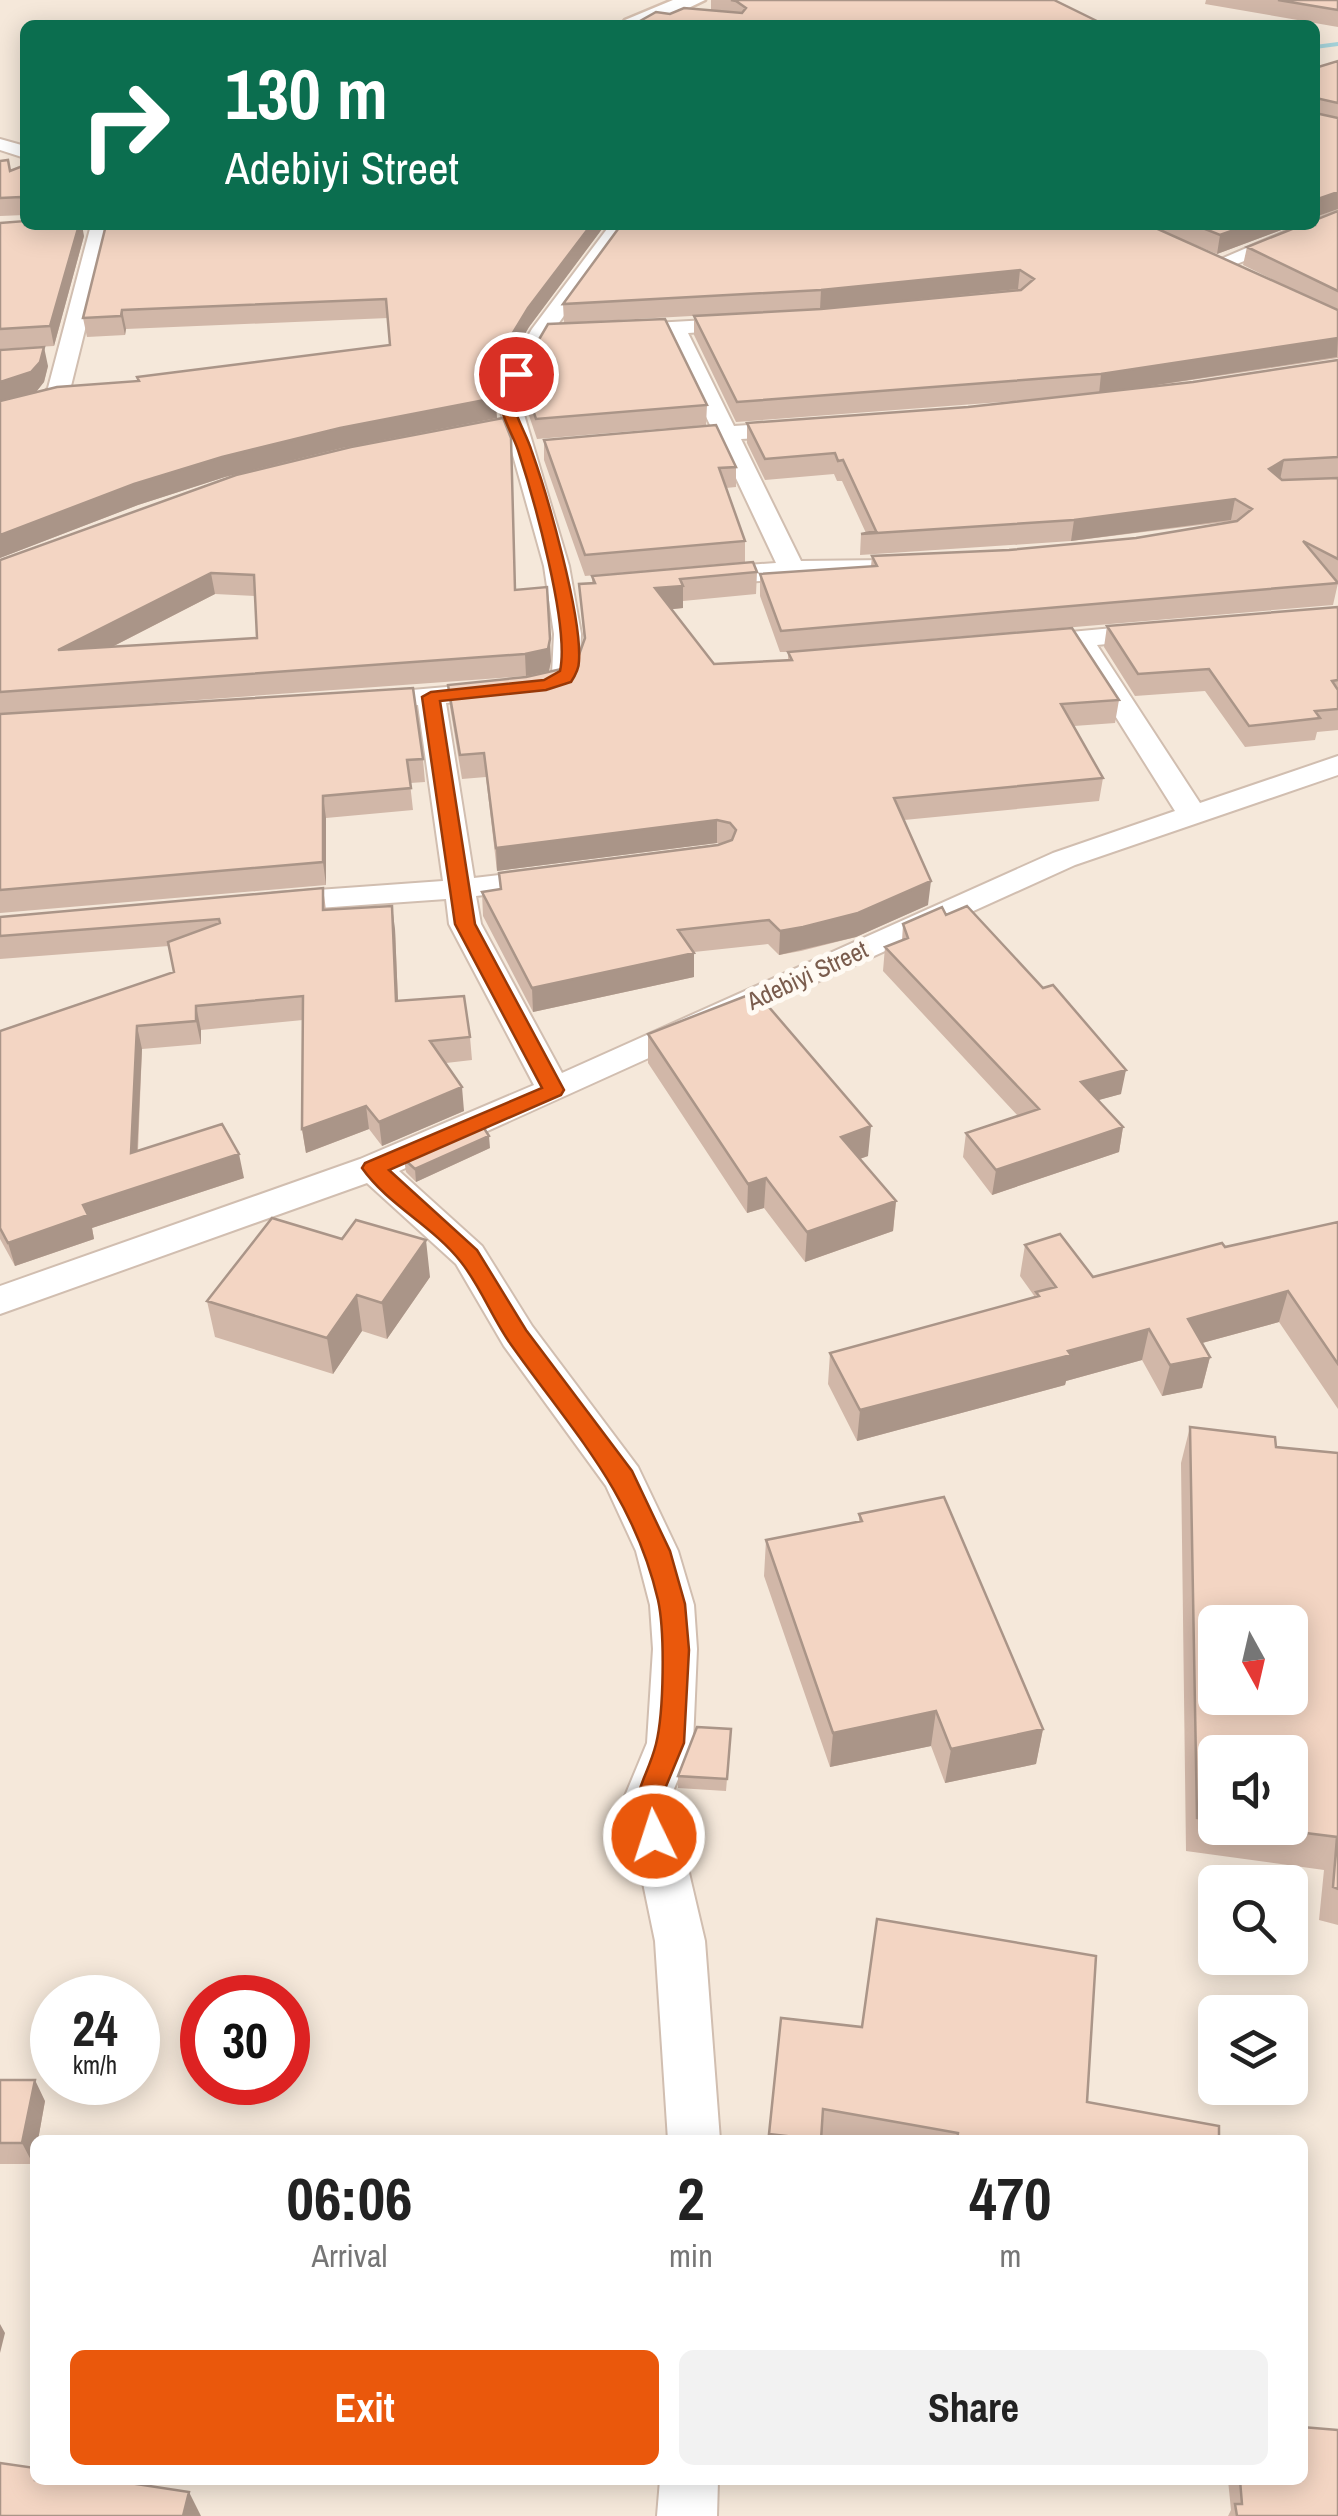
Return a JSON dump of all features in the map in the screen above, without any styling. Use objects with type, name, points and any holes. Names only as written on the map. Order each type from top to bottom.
[{"type":"street","points":[[645,20],[663,12],[693,9]]},
{"type":"street","points":[[0,413],[55,396],[62,350],[99,230]]},
{"type":"street","points":[[336,703],[528,688],[565,679],[571,659],[570,589],[534,450],[504,428],[506,391],[540,334],[616,230]]},
{"type":"street","points":[[1240,275],[1209,262],[1300,230]]},
{"type":"street","points":[[540,334],[766,322]]},
{"type":"street","points":[[674,328],[792,569]]},
{"type":"street","points":[[645,438],[820,428]]},
{"type":"street","points":[[676,579],[792,569],[916,566]]},
{"type":"street","points":[[1005,645],[1180,630]]},
{"type":"street","points":[[1080,639],[1192,814]]},
{"type":"street","points":[[431,697],[465,924],[554,1090]]},
{"type":"street","name":"Adebiyi Street","points":[[0,1300],[373,1168],[1064,859],[1338,765]]},
{"type":"street","points":[[252,904],[461,890],[579,874]]},
{"type":"street","points":[[373,1168],[469,1256],[518,1336],[624,1478],[657,1551],[672,1604],[676,1650],[670,1743],[648,1796],[680,1941],[694,2135]]},
{"type":"street","points":[[687,2516],[689,2485]]},
{"type":"shaded area","points":[[0,0],[1338,0],[1338,2516],[0,2516]]},
{"type":"building","points":[[731,0],[1054,0],[1095,20],[642,20],[656,12],[670,14],[684,8],[742,13],[746,8]]},
{"type":"building","points":[[1278,0],[1338,0],[1338,10]]},
{"type":"building","points":[[1338,61],[1338,103],[1320,99],[1320,66]]},
{"type":"building","points":[[1320,114],[1338,118],[1338,192],[1320,198]]},
{"type":"building","points":[[8,160],[10,171],[20,167],[20,197],[0,198],[0,161]]},
{"type":"building","points":[[1338,211],[1338,291],[1247,247],[1290,230],[1320,230],[1320,218]]},
{"type":"building","points":[[20,221],[20,230],[78,230],[50,326],[0,329],[0,223]]},
{"type":"building","points":[[105,230],[587,230],[528,308],[491,369],[495,398],[340,428],[222,457],[134,484],[0,535],[0,401],[57,387],[139,381],[137,377],[390,345],[386,299],[122,310],[121,316],[83,318]]},
{"type":"building","points":[[617,230],[1160,230],[1338,310],[1338,338],[1101,374],[737,402],[694,316],[821,309],[1021,290],[1034,279],[1020,270],[821,290],[563,304]]},
{"type":"building","points":[[1208,230],[1234,230],[1220,235]]},
{"type":"building","points":[[665,319],[707,405],[536,419],[520,372],[548,324]]},
{"type":"building","points":[[44,347],[40,362],[31,372],[0,382],[0,350]]},
{"type":"building","points":[[1338,360],[1338,457],[1284,460],[1269,469],[1282,480],[1338,478],[1338,559],[1303,541],[1338,583],[781,631],[760,574],[877,566],[872,556],[1009,550],[1136,538],[1237,521],[1252,509],[1235,499],[1074,520],[861,534],[876,531],[843,460],[838,461],[835,453],[765,459],[747,423],[968,407],[1193,382]]},
{"type":"building","points":[[503,418],[511,438],[515,590],[547,587],[548,649],[525,654],[0,692],[0,560],[236,475],[351,447]],"holes":[[[211,573],[254,575],[257,638],[58,650]]]},
{"type":"building","points":[[716,425],[736,467],[719,468],[745,541],[585,555],[544,440]]},
{"type":"building","points":[[753,562],[757,572],[680,579],[683,586],[655,588],[714,664],[792,660],[788,652],[1072,628],[1119,700],[1061,704],[1103,778],[894,798],[931,881],[858,913],[803,927],[780,931],[769,920],[678,930],[694,953],[532,988],[482,892],[501,889],[499,873],[718,845],[732,840],[736,830],[730,823],[717,820],[496,848],[484,753],[460,755],[448,685],[526,677],[575,666],[585,638],[579,584],[595,583],[592,576]]},
{"type":"building","points":[[1338,607],[1338,680],[1332,681],[1338,690],[1338,709],[1315,711],[1320,718],[1249,726],[1209,669],[1138,674],[1107,626]]},
{"type":"building","points":[[413,688],[423,759],[407,760],[411,788],[323,796],[323,862],[0,890],[0,714]]},
{"type":"building","points":[[323,888],[323,910],[392,906],[396,1001],[464,996],[470,1037],[430,1041],[462,1087],[379,1122],[366,1106],[302,1129],[303,996],[196,1006],[196,1021],[137,1026],[131,1153],[222,1124],[239,1154],[83,1205],[88,1215],[8,1243],[0,1228],[0,1031],[174,972],[168,942],[220,923],[219,919],[0,936],[0,917]]},
{"type":"building","points":[[967,906],[1043,988],[1053,985],[1126,1070],[1081,1082],[1123,1127],[996,1170],[966,1133],[1039,1109],[885,947],[908,938],[903,924],[942,907],[946,915]]},
{"type":"building","points":[[756,992],[871,1126],[841,1137],[896,1201],[807,1232],[766,1178],[748,1184],[648,1034]]},
{"type":"building","points":[[482,1125],[489,1136],[415,1169],[404,1159]]},
{"type":"building","points":[[272,1218],[342,1239],[356,1220],[426,1240],[382,1303],[357,1295],[327,1338],[207,1301]]},
{"type":"building","points":[[1338,1222],[1338,1364],[1288,1291],[1188,1319],[1210,1357],[1170,1365],[1149,1329],[1068,1351],[1071,1355],[860,1410],[830,1353],[1039,1296],[1036,1292],[1056,1287],[1025,1245],[1060,1234],[1093,1277],[1222,1243],[1225,1247]]},
{"type":"building","points":[[1190,1427],[1275,1437],[1276,1447],[1338,1453],[1338,1889],[1333,1887],[1337,1837],[1308,1833],[1308,1735],[1198,1735],[1198,1818]]},
{"type":"building","points":[[944,1497],[1043,1729],[951,1749],[936,1711],[833,1733],[766,1540],[862,1521],[859,1514]]},
{"type":"building","points":[[697,1727],[731,1729],[727,1779],[678,1776]]},
{"type":"building","points":[[877,1919],[1096,1956],[1087,2102],[1219,2126],[1219,2135],[958,2135],[823,2109],[821,2135],[769,2134],[781,2018],[862,2027]]},
{"type":"building","points":[[0,2080],[30,2080],[30,2104],[22,2143],[0,2143]]},
{"type":"building","points":[[1308,2428],[1338,2430],[1338,2516],[1237,2516],[1235,2504],[1242,2504],[1240,2485],[1308,2485]]},
{"type":"building","points":[[0,2463],[30,2467],[30,2485],[143,2485],[189,2492],[183,2516],[0,2516]]},
{"type":"waterway","points":[[1320,46],[1338,44]]},
{"type":"route","points":[[516,374],[506,391],[506,402],[525,451],[547,532],[564,606],[569,671],[565,679],[546,685],[431,697],[465,924],[554,1090],[373,1168],[469,1256],[518,1336],[624,1478],[657,1551],[672,1604],[676,1650],[670,1743],[648,1796],[654,1836]]}]
